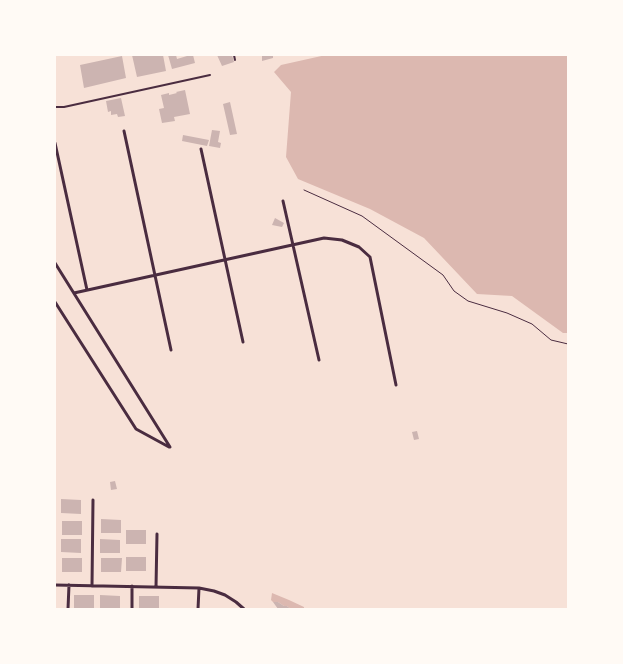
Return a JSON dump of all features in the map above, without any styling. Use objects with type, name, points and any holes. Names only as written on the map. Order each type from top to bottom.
[{"type":"street","points":[[124,131],[171,350]]},
{"type":"street","points":[[55,143],[87,290]]},
{"type":"street","points":[[201,149],[242,342]]},
{"type":"street","points":[[283,201],[319,360]]},
{"type":"street","points":[[74,293],[324,238],[342,240],[359,247],[370,257],[396,386]]},
{"type":"street","points":[[55,262],[170,447],[136,429],[55,302]]},
{"type":"street","points":[[92,586],[93,500]]},
{"type":"street","points":[[156,587],[157,534]]},
{"type":"street","points":[[55,585],[199,588],[224,595],[244,609]]},
{"type":"street","points":[[68,609],[69,585]]},
{"type":"street","points":[[132,586],[132,609]]},
{"type":"street","points":[[198,609],[199,588]]},
{"type":"lane","points":[[234,55],[235,60]]},
{"type":"lane","points":[[55,107],[64,107],[210,75]]},
{"type":"path","points":[[304,190],[362,216],[444,276],[454,291],[468,301],[507,313],[532,324],[551,340],[568,344]]},
{"type":"shaded area","points":[[326,55],[568,55],[568,333],[563,333],[512,296],[477,294],[424,238],[370,209],[298,179],[286,157],[291,92],[274,72],[281,65]]},
{"type":"shaded area","points":[[272,593],[304,607],[304,609],[291,609],[278,602],[273,602],[271,600]]},
{"type":"building","points":[[132,55],[163,55],[166,71],[137,77]]},
{"type":"building","points":[[168,55],[176,55],[177,59],[193,55],[195,63],[172,69]]},
{"type":"building","points":[[217,55],[232,55],[234,62],[222,66]]},
{"type":"building","points":[[262,55],[273,55],[273,58],[262,61]]},
{"type":"building","points":[[122,56],[126,78],[84,88],[80,65]]},
{"type":"building","points":[[185,90],[190,114],[174,117],[175,121],[162,123],[159,109],[164,108],[161,95],[169,93],[169,95]]},
{"type":"building","points":[[121,98],[125,116],[111,115],[111,111],[108,112],[106,101]]},
{"type":"building","points":[[230,102],[237,134],[230,135],[223,104]]},
{"type":"building","points":[[212,130],[220,131],[218,142],[221,143],[220,148],[209,146]]},
{"type":"building","points":[[183,135],[209,140],[207,146],[182,141]]},
{"type":"building","points":[[275,218],[284,223],[282,227],[272,225]]},
{"type":"building","points":[[417,431],[419,439],[414,440],[412,432]]},
{"type":"building","points":[[115,481],[117,489],[111,490],[110,482]]},
{"type":"building","points":[[61,499],[81,500],[81,514],[61,513]]},
{"type":"building","points":[[101,519],[121,520],[121,533],[101,533]]},
{"type":"building","points":[[62,521],[82,521],[82,535],[62,535]]},
{"type":"building","points":[[126,530],[146,530],[146,544],[126,544]]},
{"type":"building","points":[[61,539],[81,539],[81,553],[61,552]]},
{"type":"building","points":[[100,539],[120,540],[120,553],[100,553]]},
{"type":"building","points":[[126,557],[146,557],[146,571],[126,571]]},
{"type":"building","points":[[62,558],[82,558],[82,572],[62,572]]},
{"type":"building","points":[[101,558],[122,558],[121,572],[101,572]]},
{"type":"building","points":[[74,595],[94,595],[94,609],[74,609]]},
{"type":"building","points":[[100,595],[120,596],[120,609],[100,609]]},
{"type":"building","points":[[139,596],[159,596],[159,609],[139,609]]},
{"type":"building","points":[[273,602],[278,602],[291,609],[278,609]]}]
